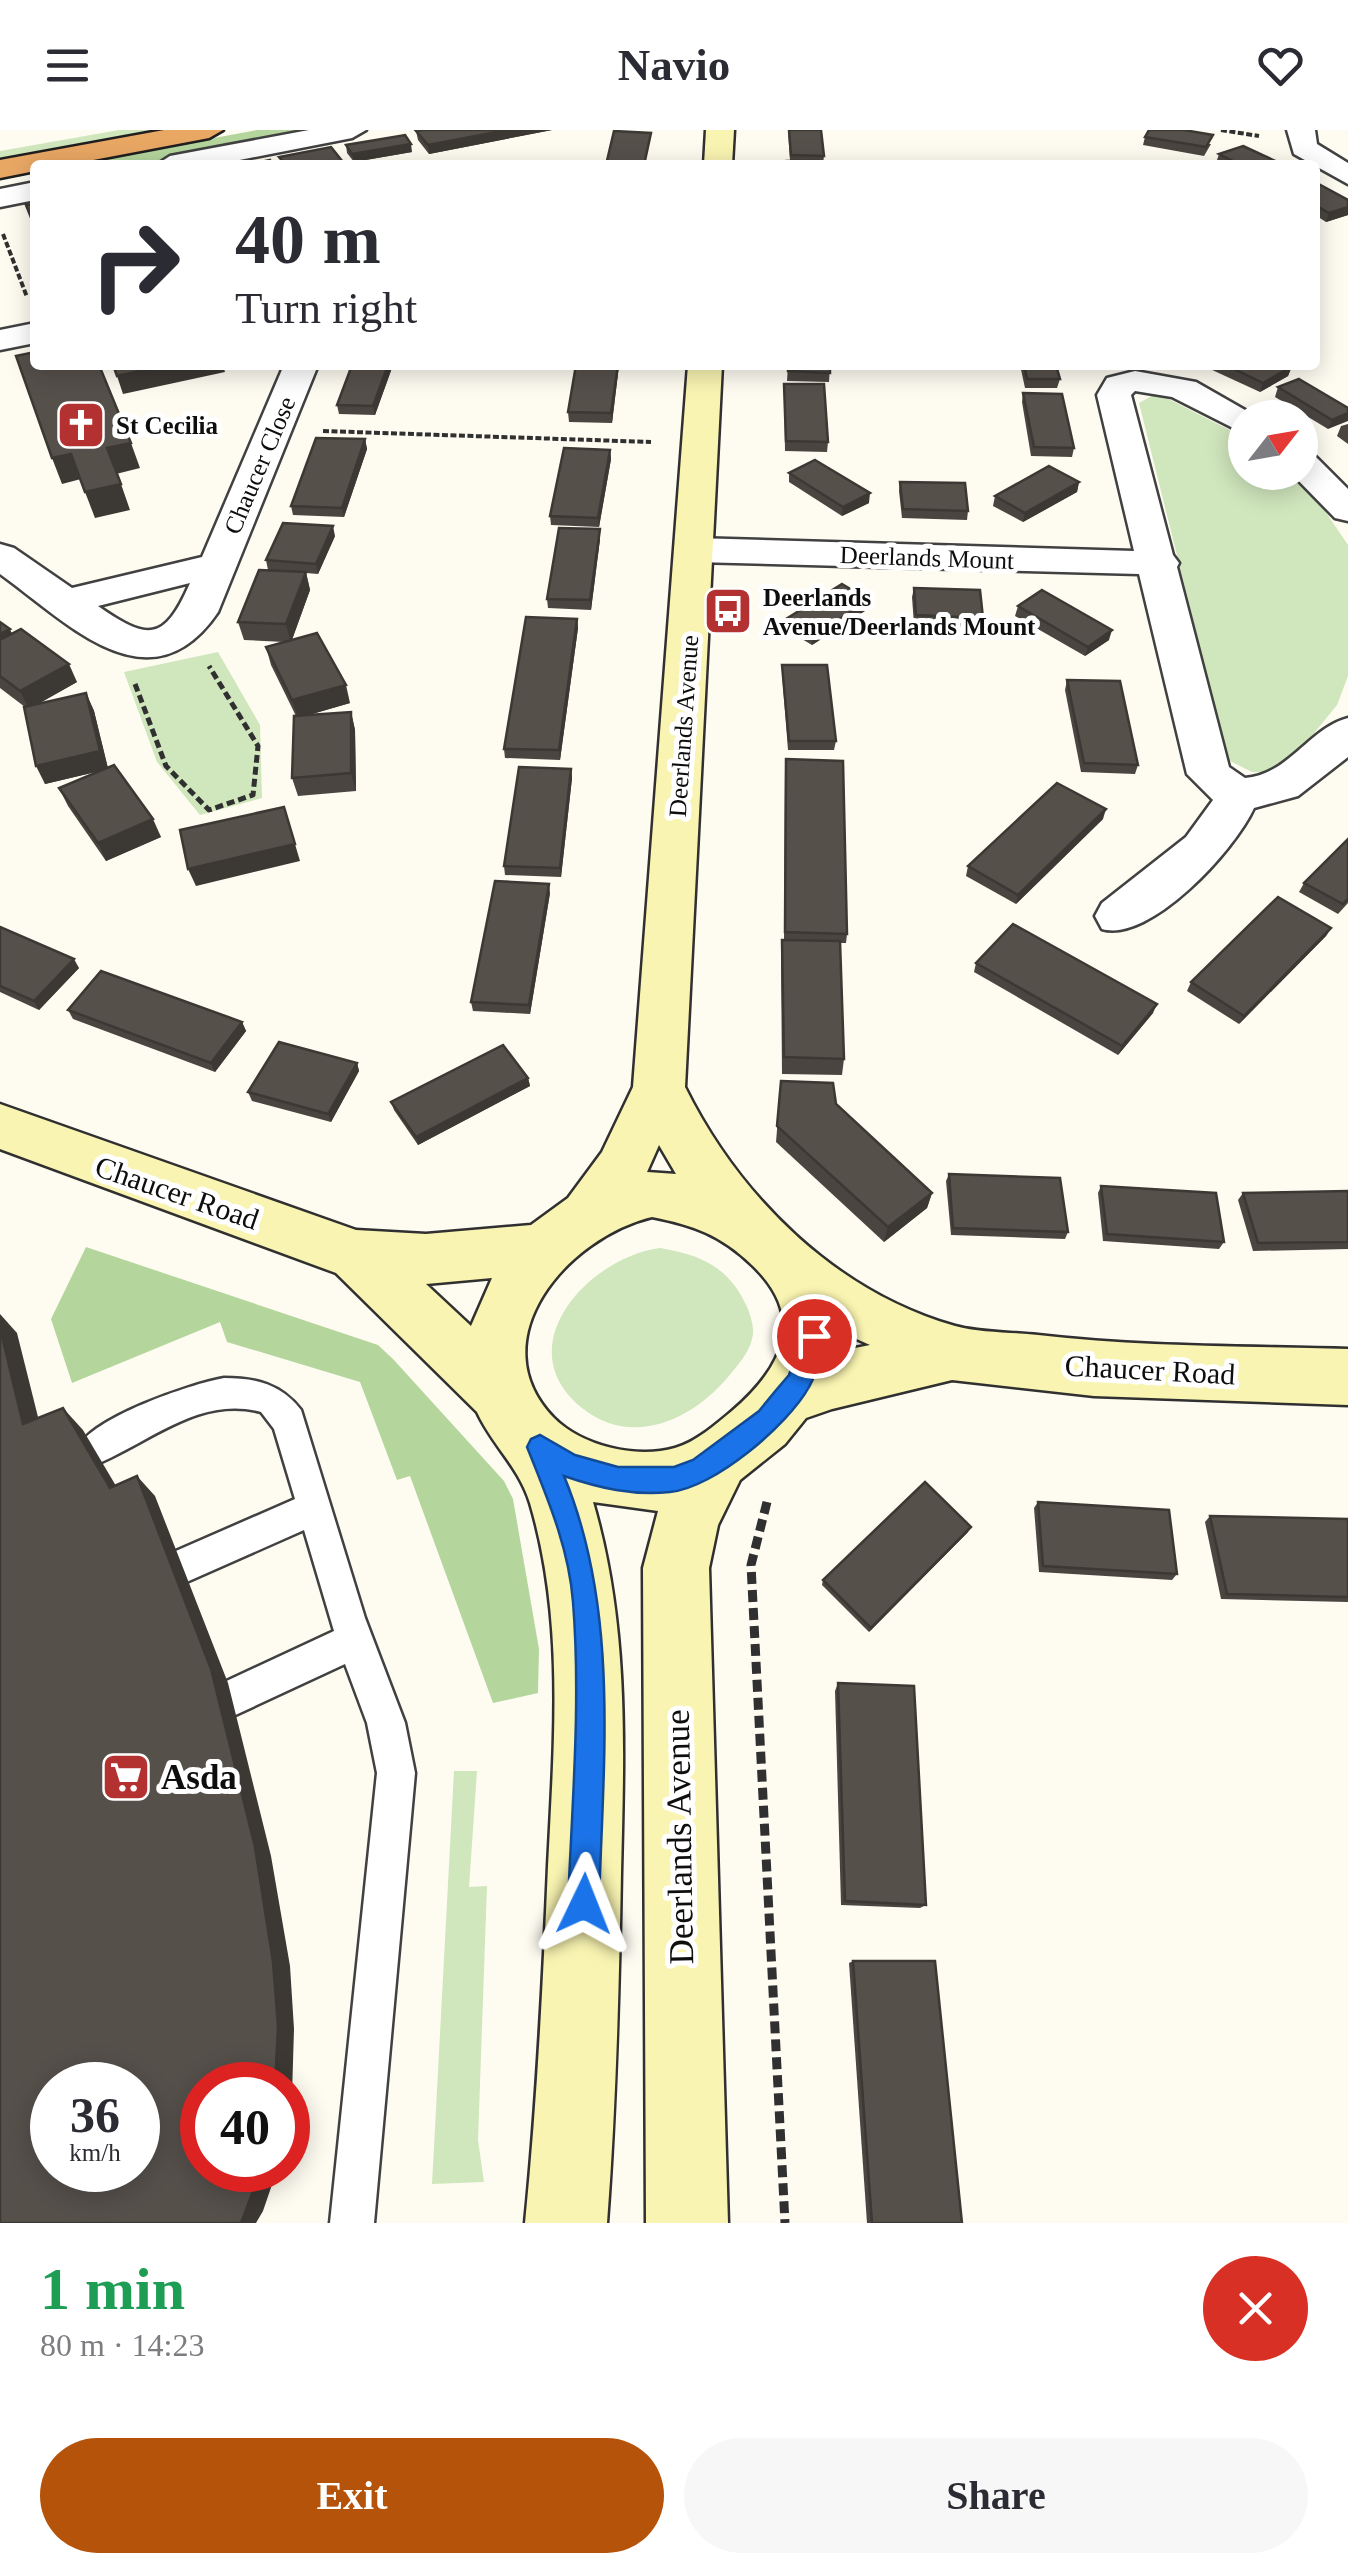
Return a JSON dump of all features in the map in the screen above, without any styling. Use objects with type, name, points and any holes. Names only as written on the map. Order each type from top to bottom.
[{"type":"highway","points":[[0,144],[80,130]]},
{"type":"highway","points":[[44,160],[209,130]]},
{"type":"highway","points":[[0,168],[30,163]]},
{"type":"street","points":[[196,160],[352,130]]},
{"type":"street","points":[[718,160],[720,130]]},
{"type":"street","points":[[1301,130],[1304,148],[1348,176]]},
{"type":"street","points":[[0,198],[30,192]]},
{"type":"street","points":[[0,340],[30,334]]},
{"type":"street","name":"Chaucer Close","points":[[125,644],[150,645],[180,637],[198,612],[299,370]]},
{"type":"street","name":"Deerlands Avenue","points":[[566,1232],[622,1166],[658,1087],[704,370]]},
{"type":"street","points":[[1228,414],[1165,383],[1128,372],[1114,396],[1160,563],[1209,774],[1220,787],[1238,795],[1265,793],[1310,769],[1348,732]]},
{"type":"street","points":[[1318,480],[1348,510]]},
{"type":"street","name":"Deerlands Mount","points":[[695,550],[1160,563]]},
{"type":"street","points":[[0,556],[125,644]]},
{"type":"street","name":"Chaucer Close","points":[[67,602],[216,565]]},
{"type":"street","points":[[1119,916],[1206,850],[1226,825],[1238,795]]},
{"type":"street","points":[[520,1420],[568,1465],[618,1480],[674,1480],[744,1473],[768,1419],[800,1381],[814,1336],[804,1291],[788,1265],[743,1223],[688,1148],[658,1087]]},
{"type":"street","name":"Chaucer Road","points":[[9,1136],[356,1255],[426,1259],[566,1232]]},
{"type":"street","points":[[566,2223],[579,2082],[590,1715],[587,1600],[571,1524],[520,1420],[498,1355],[504,1312],[526,1267],[566,1232],[652,1194],[700,1202],[743,1223]]},
{"type":"street","name":"Chaucer Road","points":[[356,1255],[520,1420]]},
{"type":"street","name":"Chaucer Road","points":[[788,1265],[848,1307],[952,1353],[1094,1369],[1348,1377]]},
{"type":"street","name":"Chaucer Road","points":[[786,1398],[832,1381],[952,1353]]},
{"type":"street","name":"Deerlands Avenue","points":[[687,2223],[676,1568],[687,1520],[744,1473]]},
{"type":"lane","points":[[94,1449],[191,1402],[230,1390],[271,1399],[289,1421],[354,1640],[386,1722],[396,1773],[352,2223]]},
{"type":"lane","points":[[182,1566],[316,1507]]},
{"type":"lane","points":[[231,1698],[354,1640]]},
{"type":"path","points":[[0,225],[28,298]]},
{"type":"path","points":[[277,430],[698,444]]},
{"type":"path","points":[[125,644],[136,688],[166,766],[209,810],[253,795],[258,746],[209,666],[198,612]]},
{"type":"path","points":[[744,1473],[752,1564],[785,2223]]},
{"type":"green space","points":[[119,130],[175,130],[0,162],[0,151]]},
{"type":"green space","points":[[257,130],[327,130],[163,160],[95,160]]},
{"type":"green space","points":[[1157,393],[1228,429],[1228,490],[1311,490],[1348,545],[1348,676],[1337,705],[1302,748],[1269,773],[1252,772],[1228,760],[1139,403]]},
{"type":"green space","points":[[218,652],[260,725],[262,798],[200,815],[157,762],[124,672]]},
{"type":"green space","points":[[86,1247],[378,1345],[393,1359],[504,1481],[513,1499],[539,1649],[538,1693],[493,1703],[410,1476],[397,1480],[360,1382],[227,1342],[220,1322],[72,1383],[51,1319]]},
{"type":"green space","points":[[660,1248],[702,1260],[724,1274],[748,1309],[752,1339],[735,1368],[697,1406],[660,1424],[621,1426],[582,1408],[561,1384],[552,1359],[555,1333],[566,1308],[584,1286],[633,1255]]},
{"type":"green space","points":[[454,1771],[477,1771],[469,1887],[487,1886],[478,2140],[484,2182],[432,2184]]},
{"type":"building","points":[[507,130],[428,145],[416,131]]},
{"type":"building","points":[[789,130],[821,130],[824,156],[791,155]]},
{"type":"building","points":[[1149,130],[1213,135],[1206,147],[1145,137]]},
{"type":"building","points":[[614,131],[651,133],[645,160],[607,160]]},
{"type":"building","points":[[405,135],[411,144],[352,154],[346,145]]},
{"type":"building","points":[[1243,146],[1273,160],[1231,160],[1219,154]]},
{"type":"building","points":[[331,147],[341,160],[282,160],[279,157]]},
{"type":"building","points":[[1320,185],[1348,200],[1348,207],[1329,213],[1320,208]]},
{"type":"building","name":"St Cecilia","points":[[30,353],[30,370],[101,370],[131,443],[107,448],[121,484],[85,492],[71,454],[52,458],[16,356]]},
{"type":"building","points":[[115,370],[144,370],[117,376]]},
{"type":"building","points":[[350,370],[386,370],[373,406],[337,405]]},
{"type":"building","points":[[575,370],[617,370],[611,413],[568,412]]},
{"type":"building","points":[[830,370],[830,373],[788,371]]},
{"type":"building","points":[[1025,370],[1057,370],[1060,379],[1027,379]]},
{"type":"building","points":[[1236,370],[1285,370],[1263,383]]},
{"type":"building","points":[[1299,379],[1348,408],[1348,413],[1332,420],[1318,411],[1318,400],[1299,400],[1278,387]]},
{"type":"building","points":[[784,384],[824,384],[828,442],[786,441]]},
{"type":"building","points":[[1023,393],[1062,394],[1074,448],[1034,447]]},
{"type":"building","points":[[316,438],[365,439],[342,508],[291,506]]},
{"type":"building","points":[[564,448],[610,450],[598,518],[550,516]]},
{"type":"building","points":[[815,460],[870,493],[843,507],[789,473]]},
{"type":"building","points":[[1049,466],[1079,482],[1025,513],[995,496]]},
{"type":"building","points":[[900,482],[965,483],[968,511],[903,509]]},
{"type":"building","points":[[283,523],[333,526],[316,564],[266,560]]},
{"type":"building","points":[[559,528],[600,529],[590,600],[547,599]]},
{"type":"building","points":[[259,570],[306,572],[286,624],[238,622]]},
{"type":"building","points":[[842,584],[869,600],[813,636],[786,619]]},
{"type":"building","points":[[914,588],[980,590],[983,618],[916,615]]},
{"type":"building","points":[[1042,590],[1112,630],[1088,647],[1018,606]]},
{"type":"building","points":[[526,617],[577,619],[559,750],[504,749]]},
{"type":"building","points":[[21,629],[69,664],[20,691],[0,676],[0,640]]},
{"type":"building","points":[[317,633],[346,685],[292,700],[266,647]]},
{"type":"building","points":[[782,665],[827,665],[836,741],[789,741]]},
{"type":"building","points":[[1067,680],[1120,681],[1138,765],[1084,763]]},
{"type":"building","points":[[86,693],[100,751],[36,766],[24,707]]},
{"type":"building","points":[[351,712],[351,773],[292,778],[294,716]]},
{"type":"building","points":[[786,759],[843,761],[847,934],[785,932]]},
{"type":"building","points":[[114,765],[153,819],[98,843],[59,788]]},
{"type":"building","points":[[519,767],[571,769],[560,868],[504,866]]},
{"type":"building","points":[[1057,783],[1106,809],[1018,895],[968,866]]},
{"type":"building","points":[[284,807],[295,844],[188,869],[180,830]]},
{"type":"building","points":[[1348,839],[1348,899],[1343,904],[1304,883]]},
{"type":"building","points":[[495,881],[549,884],[529,1005],[471,1002]]},
{"type":"building","points":[[1278,897],[1331,928],[1244,1016],[1191,982]]},
{"type":"building","points":[[1013,924],[1157,1004],[1122,1046],[976,963]]},
{"type":"building","points":[[0,927],[74,959],[34,1001],[0,986]]},
{"type":"building","points":[[782,940],[840,941],[844,1059],[784,1057]]},
{"type":"building","points":[[101,971],[242,1022],[211,1063],[68,1010]]},
{"type":"building","points":[[279,1042],[357,1063],[328,1114],[248,1092]]},
{"type":"building","points":[[503,1045],[528,1078],[416,1137],[391,1102]]},
{"type":"building","points":[[781,1081],[833,1083],[836,1104],[932,1193],[888,1227],[777,1126]]},
{"type":"building","points":[[949,1174],[1060,1178],[1068,1232],[953,1228]]},
{"type":"building","points":[[1101,1186],[1216,1193],[1224,1242],[1107,1234]]},
{"type":"building","points":[[1348,1191],[1348,1242],[1258,1243],[1243,1193]]},
{"type":"building","name":"Asda","points":[[0,1328],[23,1424],[63,1408],[110,1488],[137,1476],[211,1669],[255,1847],[273,1962],[276,2062],[180,2062],[180,2192],[253,2192],[241,2223],[0,2223]]},
{"type":"building","points":[[925,1482],[971,1527],[871,1628],[823,1580]]},
{"type":"building","points":[[1038,1502],[1169,1510],[1177,1574],[1043,1566]]},
{"type":"building","points":[[1210,1516],[1348,1519],[1348,1597],[1227,1594]]},
{"type":"building","points":[[838,1683],[914,1686],[926,1905],[845,1901]]},
{"type":"building","points":[[853,1961],[935,1961],[962,2223],[872,2223]]},
{"type":"place","name":"St Cecilia","points":[[81,425]]},
{"type":"place","name":"Deerlands Avenue/Deerlands Mount","points":[[728,611]]},
{"type":"place","name":"Asda","points":[[126,1777]]},
{"type":"route","points":[[584,1904],[590,1715],[587,1600],[571,1524],[540,1447],[568,1465],[618,1480],[674,1480],[702,1470],[768,1419],[786,1398],[800,1381],[814,1336]]}]
